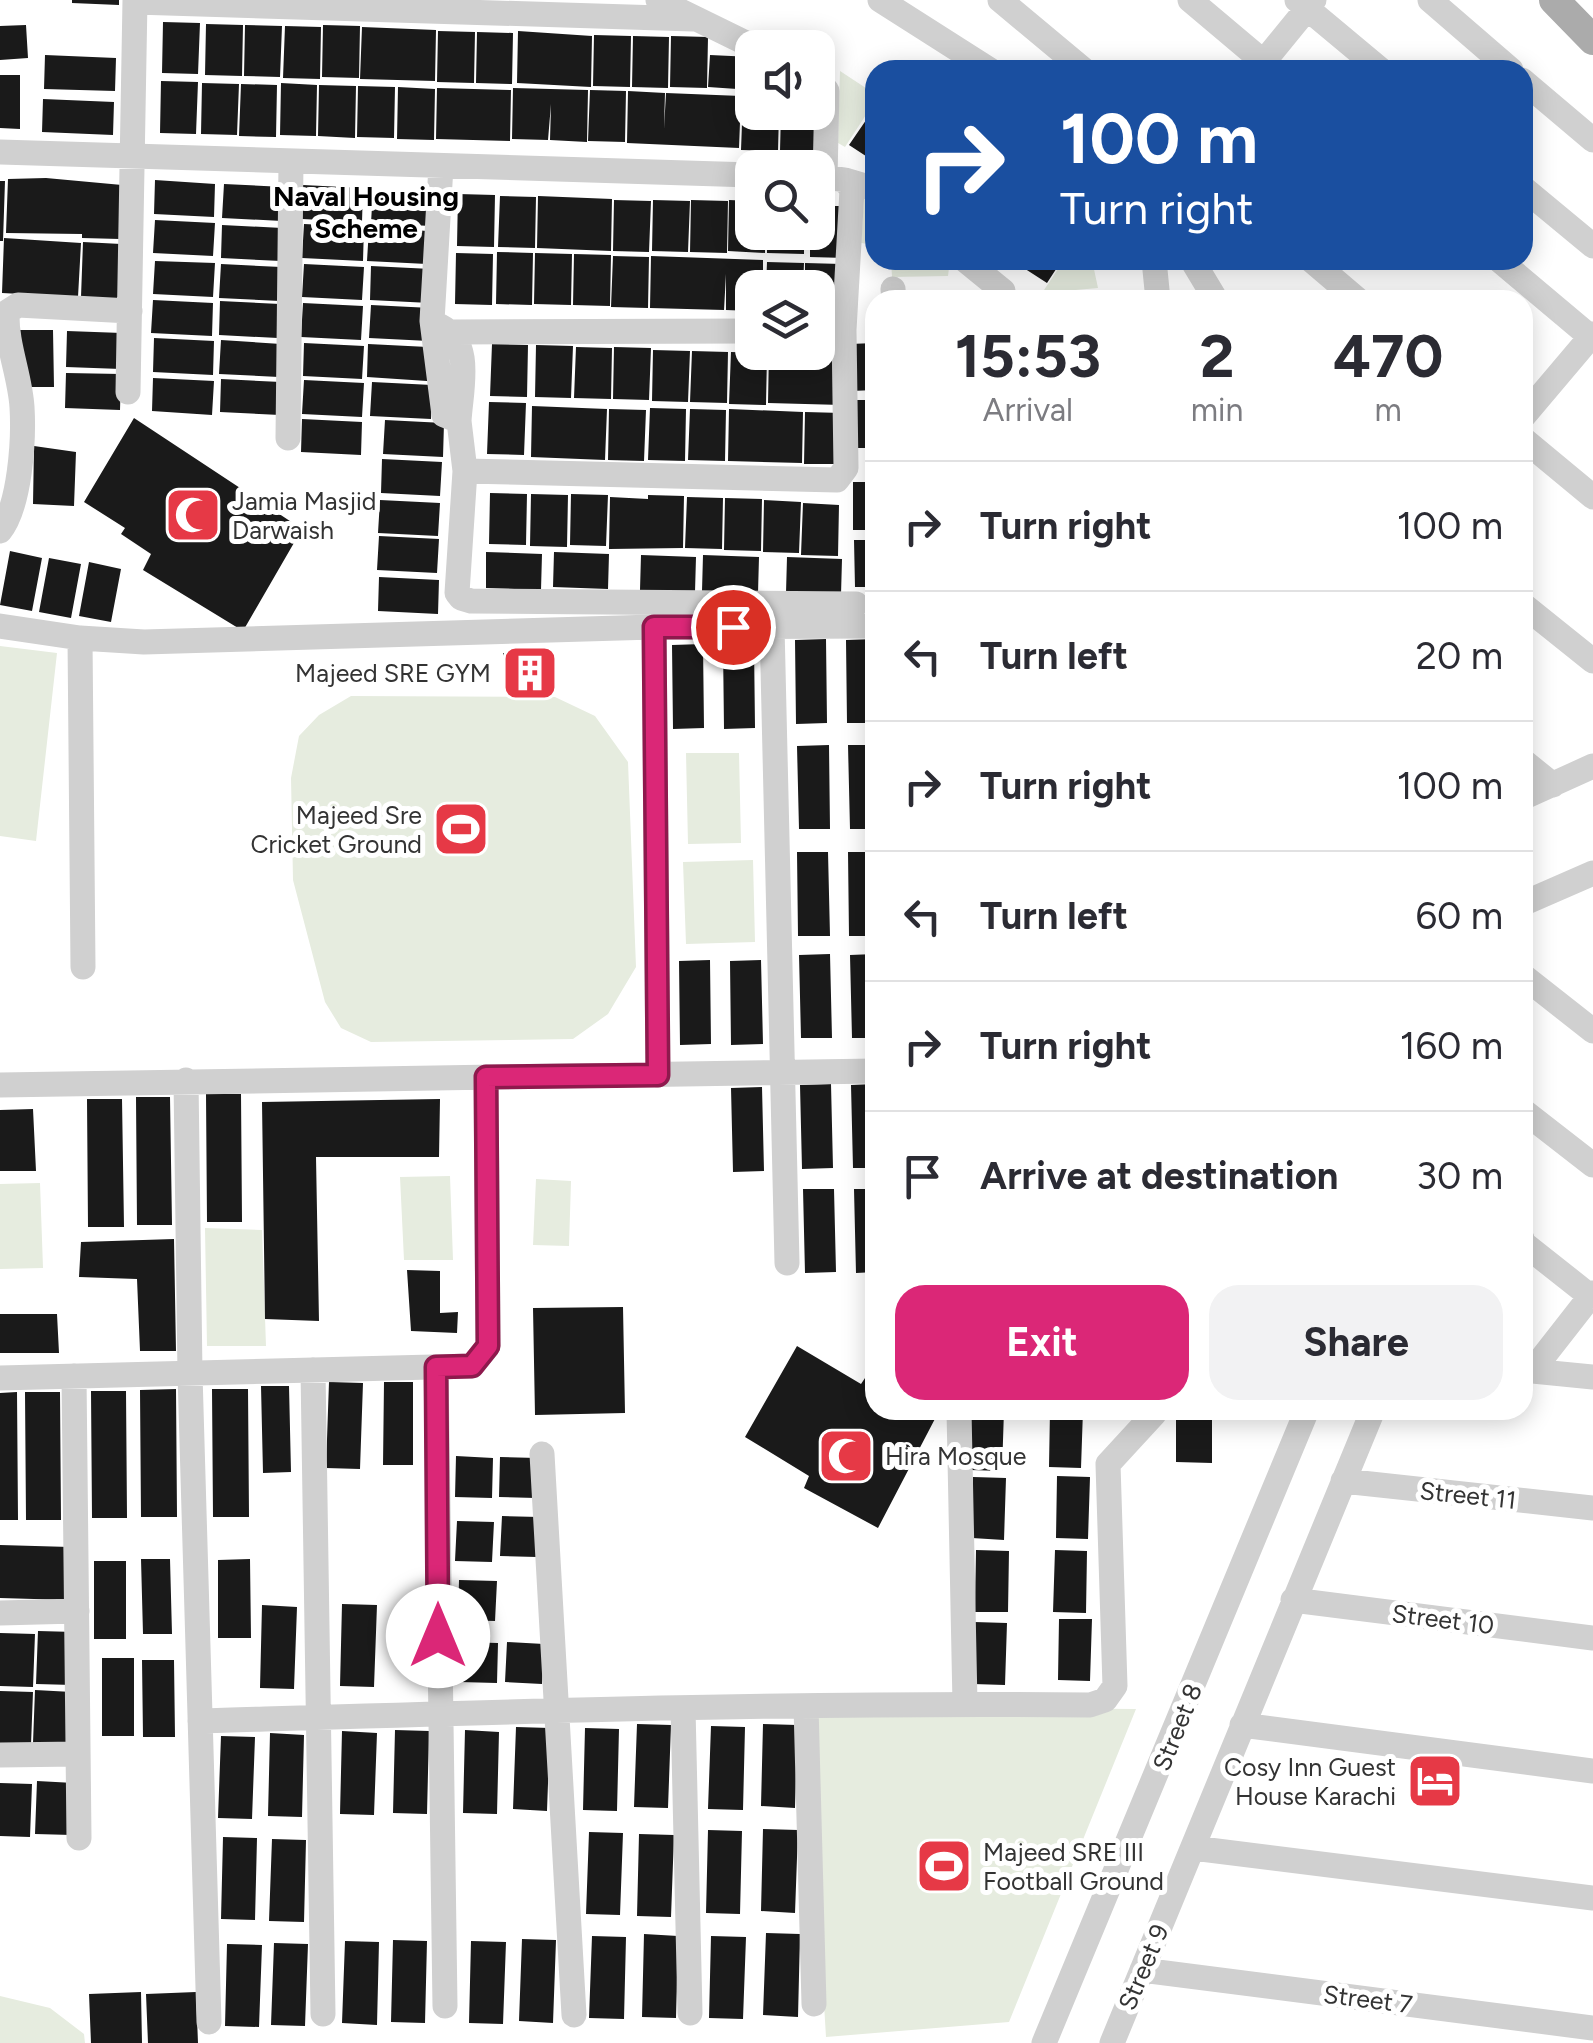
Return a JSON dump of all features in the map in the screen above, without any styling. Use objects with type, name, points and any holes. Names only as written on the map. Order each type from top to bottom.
[{"type":"main road","points":[[1554,0],[1593,40]]},
{"type":"street","points":[[658,0],[735,38]]},
{"type":"street","points":[[1000,0],[1072,60]]},
{"type":"street","points":[[1190,0],[1256,60]]},
{"type":"street","points":[[1430,0],[1499,60]]},
{"type":"street","points":[[128,392],[135,1],[693,18]]},
{"type":"street","points":[[894,3],[976,60]]},
{"type":"street","points":[[1269,60],[1306,3],[1370,60]]},
{"type":"street","points":[[1533,89],[1593,140]]},
{"type":"street","points":[[0,152],[735,175]]},
{"type":"street","points":[[288,438],[291,162]]},
{"type":"street","points":[[441,166],[442,326],[463,352],[460,420],[465,471],[457,593],[460,598],[856,604]]},
{"type":"street","points":[[835,180],[865,187]]},
{"type":"street","points":[[835,181],[852,190],[835,303]]},
{"type":"street","points":[[1533,196],[1593,246]]},
{"type":"street","points":[[977,270],[1002,290]]},
{"type":"street","points":[[1322,270],[1346,290]]},
{"type":"street","points":[[1511,270],[1592,337],[1533,405]]},
{"type":"street","points":[[0,531],[12,506],[22,406],[6,334],[7,312],[18,305],[130,311]]},
{"type":"street","points":[[442,326],[735,331]]},
{"type":"street","points":[[465,471],[837,480],[846,468],[835,367]]},
{"type":"street","points":[[1533,447],[1593,497]]},
{"type":"street","points":[[1533,613],[1593,661]]},
{"type":"street","points":[[0,626],[80,638],[144,642],[654,627],[865,626]]},
{"type":"street","points":[[772,626],[787,1262]]},
{"type":"street","points":[[654,627],[658,1075]]},
{"type":"street","points":[[80,638],[83,967]]},
{"type":"street","points":[[1533,793],[1593,766]]},
{"type":"street","points":[[1533,769],[1553,785]]},
{"type":"street","points":[[1533,900],[1588,881]]},
{"type":"street","points":[[1533,985],[1593,1031]]},
{"type":"street","points":[[0,1086],[865,1071]]},
{"type":"street","points":[[0,1378],[472,1366],[488,1346],[486,1077]]},
{"type":"street","points":[[186,1080],[190,1374],[209,2022]]},
{"type":"street","points":[[1533,1118],[1593,1164]]},
{"type":"street","points":[[1533,1250],[1592,1294],[1533,1363]]},
{"type":"street","points":[[436,1367],[445,2006]]},
{"type":"street","points":[[313,1370],[323,2014]]},
{"type":"street","points":[[1533,1371],[1593,1377]]},
{"type":"street","points":[[74,1376],[79,1838]]},
{"type":"street","points":[[959,1420],[965,1704]]},
{"type":"street","points":[[200,1721],[438,1712],[965,1704],[1090,1706],[1105,1700],[1115,1686],[1108,1464],[1148,1420]]},
{"type":"street","name":"Street 8","points":[[1044,2043],[1303,1420]]},
{"type":"street","name":"Street 9","points":[[1112,2043],[1369,1420]]},
{"type":"street","points":[[542,1454],[574,2014]]},
{"type":"street","name":"Street 11","points":[[1343,1481],[1593,1508]]},
{"type":"street","name":"Street 10","points":[[1293,1600],[1593,1638]]},
{"type":"street","points":[[0,1613],[77,1612]]},
{"type":"street","points":[[806,1706],[814,2004]]},
{"type":"street","points":[[683,1708],[690,2013]]},
{"type":"street","points":[[1242,1725],[1593,1771]]},
{"type":"street","points":[[0,1756],[78,1754]]},
{"type":"street","points":[[1193,1848],[1593,1898]]},
{"type":"street","name":"Street 7","points":[[1142,1970],[1593,2028]]},
{"type":"shaded area","points":[[840,71],[865,87],[865,116],[845,147],[838,143]]},
{"type":"shaded area","points":[[864,198],[865,244],[861,243]]},
{"type":"shaded area","points":[[892,270],[949,270],[948,276],[892,277]]},
{"type":"shaded area","points":[[1057,270],[1094,270],[1098,288],[1076,290],[1044,290]]},
{"type":"shaded area","points":[[0,646],[57,653],[36,841],[0,836]]},
{"type":"shaded area","name":"Majeed Sre Cricket Ground","points":[[351,696],[555,697],[595,716],[628,762],[636,967],[608,1014],[573,1039],[371,1042],[341,1028],[325,1002],[293,880],[291,778],[299,736],[319,715]]},
{"type":"shaded area","points":[[686,753],[739,753],[741,843],[688,844]]},
{"type":"shaded area","points":[[753,860],[755,942],[686,944],[683,862]]},
{"type":"shaded area","points":[[450,1176],[453,1260],[404,1260],[400,1177]]},
{"type":"shaded area","points":[[536,1179],[571,1181],[569,1246],[533,1245]]},
{"type":"shaded area","points":[[40,1183],[43,1268],[0,1269],[0,1184]]},
{"type":"shaded area","points":[[205,1228],[262,1230],[266,1346],[207,1346]]},
{"type":"shaded area","name":"Majeed SRE III Football Ground","points":[[806,1706],[1136,1709],[1009,2022],[826,2037]]},
{"type":"shaded area","points":[[0,1996],[50,2008],[84,2034],[85,2043],[0,2043]]},
{"type":"building","points":[[119,0],[119,5],[72,3]]},
{"type":"building","points":[[163,22],[200,23],[198,74],[162,73]]},
{"type":"building","points":[[206,24],[243,25],[242,76],[205,75]]},
{"type":"building","points":[[26,25],[28,58],[0,60],[0,26]]},
{"type":"building","points":[[245,25],[282,26],[280,77],[244,76]]},
{"type":"building","points":[[323,25],[360,26],[359,78],[322,77]]},
{"type":"building","points":[[285,26],[321,27],[320,79],[283,78]]},
{"type":"building","points":[[362,27],[436,30],[435,81],[360,79]]},
{"type":"building","points":[[438,31],[475,32],[474,83],[437,82]]},
{"type":"building","points":[[518,31],[592,36],[591,87],[517,83]]},
{"type":"building","points":[[477,32],[513,33],[512,84],[476,83]]},
{"type":"building","points":[[594,35],[631,36],[630,87],[593,86]]},
{"type":"building","points":[[633,36],[669,37],[668,88],[632,87]]},
{"type":"building","points":[[671,36],[708,37],[707,88],[670,87]]},
{"type":"building","points":[[45,55],[116,58],[115,91],[44,89]]},
{"type":"building","points":[[710,55],[735,56],[735,89],[708,87]]},
{"type":"building","points":[[0,75],[20,75],[20,129],[0,128]]},
{"type":"building","points":[[161,81],[198,82],[196,134],[160,133]]},
{"type":"building","points":[[202,83],[239,84],[237,135],[201,134]]},
{"type":"building","points":[[281,83],[317,85],[316,136],[280,135]]},
{"type":"building","points":[[241,84],[277,85],[276,137],[239,136]]},
{"type":"building","points":[[319,85],[356,86],[355,138],[318,136]]},
{"type":"building","points":[[358,86],[395,87],[394,138],[357,137]]},
{"type":"building","points":[[398,87],[435,89],[434,140],[397,139]]},
{"type":"building","points":[[437,88],[511,90],[510,141],[436,139]]},
{"type":"building","points":[[513,88],[588,90],[587,142],[550,140],[551,104],[548,140],[512,139]]},
{"type":"building","points":[[590,90],[626,91],[625,142],[588,141]]},
{"type":"building","points":[[628,91],[665,93],[664,129],[666,93],[735,96],[739,148],[627,143]]},
{"type":"building","points":[[43,99],[114,102],[113,135],[42,132]]},
{"type":"building","points":[[865,122],[865,155],[849,145]]},
{"type":"building","points":[[742,130],[779,130],[778,150],[741,150]]},
{"type":"building","points":[[781,130],[818,130],[817,150],[780,150]]},
{"type":"building","points":[[8,179],[122,185],[120,239],[6,233]]},
{"type":"building","points":[[155,180],[215,184],[214,217],[154,214]]},
{"type":"building","points":[[0,181],[5,181],[3,241],[0,241]]},
{"type":"building","points":[[224,184],[284,187],[282,221],[222,218]]},
{"type":"building","points":[[303,185],[363,188],[362,222],[302,219]]},
{"type":"building","points":[[373,189],[433,193],[431,226],[371,223]]},
{"type":"building","points":[[458,194],[495,195],[494,247],[457,246]]},
{"type":"building","points":[[500,196],[536,197],[535,248],[498,247]]},
{"type":"building","points":[[538,196],[612,199],[611,251],[537,248]]},
{"type":"building","points":[[614,200],[651,201],[649,252],[613,251]]},
{"type":"building","points":[[653,200],[690,201],[688,252],[652,251]]},
{"type":"building","points":[[691,200],[728,201],[727,253],[690,252]]},
{"type":"building","points":[[729,200],[735,200],[735,250],[765,253],[728,251]]},
{"type":"building","points":[[835,206],[847,206],[846,258],[810,257],[810,250],[835,250]]},
{"type":"building","points":[[155,220],[215,223],[213,256],[153,253]]},
{"type":"building","points":[[304,224],[364,227],[363,261],[302,258]]},
{"type":"building","points":[[222,225],[282,228],[281,261],[221,258]]},
{"type":"building","points":[[369,228],[429,231],[427,264],[367,261]]},
{"type":"building","points":[[4,238],[81,243],[78,297],[2,293]]},
{"type":"building","points":[[83,242],[121,244],[119,299],[81,297]]},
{"type":"building","points":[[767,250],[804,250],[804,254]]},
{"type":"building","points":[[497,252],[533,253],[532,305],[496,304]]},
{"type":"building","points":[[456,253],[493,254],[492,305],[455,304]]},
{"type":"building","points":[[535,253],[572,254],[571,305],[534,304]]},
{"type":"building","points":[[574,254],[611,255],[610,306],[573,305]]},
{"type":"building","points":[[613,256],[649,257],[648,308],[611,307]]},
{"type":"building","points":[[651,256],[763,260],[763,270],[735,270],[735,310],[726,310],[726,274],[724,310],[650,308]]},
{"type":"building","points":[[155,261],[215,263],[213,297],[153,294]]},
{"type":"building","points":[[767,262],[804,263],[804,270],[767,270]]},
{"type":"building","points":[[805,263],[842,264],[841,315],[835,315],[835,270],[805,270]]},
{"type":"building","points":[[221,264],[281,267],[280,301],[219,298]]},
{"type":"building","points":[[304,264],[364,267],[362,300],[302,297]]},
{"type":"building","points":[[371,266],[431,269],[430,303],[370,300]]},
{"type":"building","points":[[1027,270],[1055,270],[1047,283]]},
{"type":"building","points":[[153,300],[213,303],[212,336],[151,333]]},
{"type":"building","points":[[220,301],[280,304],[278,338],[219,335]]},
{"type":"building","points":[[303,303],[363,306],[361,340],[301,337]]},
{"type":"building","points":[[371,305],[431,308],[429,341],[369,338]]},
{"type":"building","points":[[20,330],[53,330],[54,387],[20,387]]},
{"type":"building","points":[[67,331],[122,333],[121,369],[66,367]]},
{"type":"building","points":[[154,338],[214,341],[213,375],[153,372]]},
{"type":"building","points":[[221,340],[281,344],[279,377],[219,374]]},
{"type":"building","points":[[304,343],[364,346],[362,379],[303,376]]},
{"type":"building","points":[[865,343],[865,390],[851,391],[850,344]]},
{"type":"building","points":[[368,344],[428,347],[427,381],[367,377]]},
{"type":"building","points":[[492,344],[528,345],[527,397],[490,396]]},
{"type":"building","points":[[536,345],[573,346],[571,398],[535,397]]},
{"type":"building","points":[[576,347],[612,348],[611,399],[574,398]]},
{"type":"building","points":[[614,347],[651,348],[649,400],[613,399]]},
{"type":"building","points":[[653,350],[690,351],[688,402],[652,401]]},
{"type":"building","points":[[692,351],[728,352],[727,403],[690,402]]},
{"type":"building","points":[[731,352],[735,352],[735,370],[767,370],[766,405],[729,404]]},
{"type":"building","points":[[835,353],[843,353],[842,405],[768,403],[769,370],[835,370]]},
{"type":"building","points":[[66,373],[121,374],[120,410],[65,408]]},
{"type":"building","points":[[153,378],[214,381],[212,415],[152,411]]},
{"type":"building","points":[[221,379],[281,382],[280,415],[220,412]]},
{"type":"building","points":[[304,380],[364,383],[362,417],[302,414]]},
{"type":"building","points":[[372,382],[432,385],[431,419],[370,416]]},
{"type":"building","points":[[851,400],[865,400],[865,448],[851,448]]},
{"type":"building","points":[[489,402],[526,403],[524,455],[487,454]]},
{"type":"building","points":[[532,406],[607,409],[605,460],[531,457]]},
{"type":"building","points":[[650,408],[686,409],[685,461],[648,460]]},
{"type":"building","points":[[609,409],[646,410],[644,461],[608,460]]},
{"type":"building","points":[[690,409],[726,410],[725,461],[688,460]]},
{"type":"building","points":[[729,409],[803,412],[802,463],[728,461]]},
{"type":"building","points":[[805,412],[842,413],[840,464],[804,464]]},
{"type":"building","name":"Jamia Masjid Darwaish","points":[[134,418],[302,529],[243,631],[143,570],[151,554],[121,534],[125,528],[84,502]]},
{"type":"building","points":[[302,419],[362,422],[361,455],[301,452]]},
{"type":"building","points":[[385,420],[444,423],[443,457],[383,454]]},
{"type":"building","points":[[34,446],[76,452],[74,506],[33,504]]},
{"type":"building","points":[[382,459],[442,462],[440,496],[381,493]]},
{"type":"building","points":[[853,482],[865,482],[865,530],[853,530]]},
{"type":"building","points":[[490,493],[527,494],[526,545],[489,544]]},
{"type":"building","points":[[531,494],[568,495],[567,547],[530,546]]},
{"type":"building","points":[[571,494],[608,495],[606,546],[570,545]]},
{"type":"building","points":[[648,495],[684,496],[683,548],[609,549],[610,497],[648,499]]},
{"type":"building","points":[[687,497],[723,498],[722,549],[685,548]]},
{"type":"building","points":[[725,498],[762,499],[761,551],[724,550]]},
{"type":"building","points":[[380,500],[440,503],[438,536],[378,533]]},
{"type":"building","points":[[764,500],[801,502],[799,553],[763,552]]},
{"type":"building","points":[[803,503],[839,505],[838,556],[801,555]]},
{"type":"building","points":[[379,536],[439,539],[437,573],[377,570]]},
{"type":"building","points":[[854,540],[865,540],[865,587],[855,587]]},
{"type":"building","points":[[10,551],[42,558],[32,611],[0,605]]},
{"type":"building","points":[[486,552],[542,554],[541,590],[486,588]]},
{"type":"building","points":[[554,552],[609,554],[608,589],[553,587]]},
{"type":"building","points":[[641,555],[696,557],[695,592],[640,590]]},
{"type":"building","points":[[703,555],[759,557],[758,593],[702,591]]},
{"type":"building","points":[[787,557],[842,559],[841,595],[786,593]]},
{"type":"building","points":[[49,558],[81,564],[71,618],[39,612]]},
{"type":"building","points":[[89,562],[121,569],[111,622],[79,616]]},
{"type":"building","points":[[379,577],[439,580],[438,614],[378,611]]},
{"type":"building","points":[[826,639],[827,723],[796,724],[795,640]]},
{"type":"building","points":[[865,639],[865,723],[847,723],[846,640]]},
{"type":"building","points":[[703,644],[704,728],[673,729],[672,645]]},
{"type":"building","points":[[754,644],[755,728],[724,729],[723,645]]},
{"type":"building","name":"Majeed SRE GYM","points":[[503,653],[555,655],[555,692],[505,690]]},
{"type":"building","points":[[829,745],[830,829],[799,829],[797,746]]},
{"type":"building","points":[[848,745],[865,745],[865,829],[850,829]]},
{"type":"building","points":[[797,852],[828,852],[830,936],[798,936]]},
{"type":"building","points":[[848,852],[865,852],[865,936],[849,936]]},
{"type":"building","points":[[830,954],[832,1038],[801,1038],[799,955]]},
{"type":"building","points":[[865,954],[865,1038],[852,1038],[850,955]]},
{"type":"building","points":[[710,960],[711,1044],[680,1045],[679,961]]},
{"type":"building","points":[[761,960],[763,1044],[731,1045],[730,961]]},
{"type":"building","points":[[831,1084],[833,1168],[802,1169],[800,1085]]},
{"type":"building","points":[[865,1084],[865,1168],[853,1168],[851,1085]]},
{"type":"building","points":[[762,1087],[764,1171],[733,1172],[731,1088]]},
{"type":"building","points":[[206,1094],[241,1094],[242,1222],[207,1222]]},
{"type":"building","points":[[136,1097],[170,1097],[172,1225],[137,1225]]},
{"type":"building","points":[[87,1099],[122,1099],[124,1227],[88,1227]]},
{"type":"building","points":[[440,1099],[439,1157],[316,1157],[319,1321],[265,1319],[262,1102]]},
{"type":"building","points":[[33,1109],[36,1171],[0,1171],[0,1110]]},
{"type":"building","points":[[803,1189],[834,1189],[836,1272],[805,1273]]},
{"type":"building","points":[[854,1189],[865,1189],[865,1273],[856,1273]]},
{"type":"building","points":[[174,1239],[176,1351],[140,1351],[137,1279],[79,1277],[81,1242]]},
{"type":"building","points":[[407,1270],[440,1271],[440,1313],[458,1312],[457,1333],[411,1331]]},
{"type":"building","points":[[623,1307],[625,1413],[535,1415],[533,1308]]},
{"type":"building","points":[[0,1314],[57,1314],[59,1353],[0,1353]]},
{"type":"building","name":"Hira Mosque","points":[[797,1346],[861,1384],[865,1378],[865,1420],[934,1420],[878,1528],[804,1488],[809,1476],[745,1437]]},
{"type":"building","points":[[329,1382],[363,1383],[360,1469],[326,1468]]},
{"type":"building","points":[[384,1382],[413,1382],[413,1465],[383,1465]]},
{"type":"building","points":[[261,1386],[289,1386],[291,1472],[263,1473]]},
{"type":"building","points":[[176,1389],[177,1517],[141,1517],[140,1390]]},
{"type":"building","points":[[212,1389],[248,1389],[249,1517],[213,1517]]},
{"type":"building","points":[[91,1391],[126,1391],[127,1518],[92,1518]]},
{"type":"building","points":[[17,1392],[18,1520],[0,1520],[0,1393]]},
{"type":"building","points":[[25,1392],[60,1392],[61,1520],[26,1520]]},
{"type":"building","points":[[971,1420],[1004,1420],[1002,1471],[970,1470]]},
{"type":"building","points":[[1050,1420],[1083,1420],[1081,1468],[1049,1467]]},
{"type":"building","points":[[1176,1420],[1212,1420],[1212,1463],[1176,1462]]},
{"type":"building","points":[[456,1456],[493,1458],[492,1498],[455,1497]]},
{"type":"building","points":[[500,1457],[537,1458],[536,1498],[499,1497]]},
{"type":"building","points":[[1057,1476],[1090,1477],[1088,1539],[1056,1538]]},
{"type":"building","points":[[973,1477],[1006,1478],[1004,1540],[972,1538]]},
{"type":"building","points":[[502,1516],[539,1517],[537,1557],[500,1556]]},
{"type":"building","points":[[457,1521],[494,1522],[492,1562],[455,1561]]},
{"type":"building","points":[[0,1545],[70,1547],[68,1600],[0,1598]]},
{"type":"building","points":[[976,1550],[1009,1551],[1008,1612],[975,1612]]},
{"type":"building","points":[[1055,1550],[1087,1551],[1086,1613],[1053,1612]]},
{"type":"building","points":[[141,1559],[170,1559],[172,1634],[143,1634]]},
{"type":"building","points":[[250,1559],[251,1638],[218,1638],[218,1560]]},
{"type":"building","points":[[94,1561],[126,1561],[126,1639],[94,1639]]},
{"type":"building","points":[[459,1580],[497,1581],[495,1621],[458,1620]]},
{"type":"building","points":[[342,1604],[377,1605],[374,1687],[340,1686]]},
{"type":"building","points":[[262,1605],[297,1607],[294,1689],[260,1688]]},
{"type":"building","points":[[1059,1619],[1092,1619],[1090,1681],[1058,1680]]},
{"type":"building","points":[[974,1622],[1007,1623],[1005,1685],[973,1684]]},
{"type":"building","points":[[38,1631],[75,1632],[73,1685],[36,1684]]},
{"type":"building","points":[[0,1633],[35,1634],[33,1687],[0,1686]]},
{"type":"building","points":[[461,1642],[498,1643],[497,1683],[460,1682]]},
{"type":"building","points":[[507,1642],[544,1644],[542,1684],[505,1682]]},
{"type":"building","points":[[102,1658],[134,1658],[134,1736],[102,1736]]},
{"type":"building","points":[[142,1660],[174,1660],[175,1737],[143,1737]]},
{"type":"building","points":[[35,1690],[72,1692],[70,1745],[33,1743]]},
{"type":"building","points":[[0,1691],[33,1692],[31,1745],[0,1744]]},
{"type":"building","points":[[637,1724],[671,1725],[668,1808],[634,1807]]},
{"type":"building","points":[[763,1724],[797,1725],[795,1808],[761,1806]]},
{"type":"building","points":[[711,1726],[745,1727],[743,1810],[708,1809]]},
{"type":"building","points":[[516,1727],[550,1728],[547,1811],[513,1809]]},
{"type":"building","points":[[585,1728],[619,1729],[617,1811],[583,1810]]},
{"type":"building","points":[[395,1730],[429,1731],[427,1814],[393,1813]]},
{"type":"building","points":[[465,1730],[499,1732],[497,1814],[463,1813]]},
{"type":"building","points":[[342,1731],[377,1733],[374,1815],[340,1814]]},
{"type":"building","points":[[270,1733],[304,1735],[302,1817],[268,1816]]},
{"type":"building","points":[[221,1736],[255,1737],[252,1819],[218,1818]]},
{"type":"building","points":[[37,1781],[74,1783],[72,1835],[35,1834]]},
{"type":"building","points":[[0,1783],[32,1784],[30,1837],[0,1836]]},
{"type":"building","points":[[763,1829],[798,1830],[795,1913],[761,1911]]},
{"type":"building","points":[[708,1830],[742,1831],[740,1914],[706,1913]]},
{"type":"building","points":[[589,1832],[623,1833],[620,1915],[586,1914]]},
{"type":"building","points":[[639,1834],[674,1835],[671,1917],[637,1916]]},
{"type":"building","points":[[223,1837],[257,1838],[255,1920],[221,1919]]},
{"type":"building","points":[[272,1839],[306,1840],[304,1922],[269,1921]]},
{"type":"building","points":[[766,1933],[800,1934],[798,2017],[763,2015]]},
{"type":"building","points":[[644,1934],[678,1936],[676,2018],[642,2017]]},
{"type":"building","points":[[592,1936],[626,1937],[624,2019],[589,2018]]},
{"type":"building","points":[[711,1936],[746,1937],[743,2019],[709,2018]]},
{"type":"building","points":[[522,1939],[556,1940],[553,2023],[519,2021]]},
{"type":"building","points":[[393,1940],[427,1941],[425,2023],[391,2022]]},
{"type":"building","points":[[345,1941],[379,1942],[377,2025],[342,2023]]},
{"type":"building","points":[[471,1941],[506,1942],[503,2024],[469,2023]]},
{"type":"building","points":[[274,1943],[308,1944],[305,2026],[271,2025]]},
{"type":"building","points":[[227,1944],[262,1945],[259,2027],[225,2026]]},
{"type":"building","points":[[141,1992],[142,2043],[91,2043],[89,1994]]},
{"type":"building","points":[[196,1992],[198,2043],[148,2043],[146,1994]]},
{"type":"place","name":"Jamia Masjid Darwaish","points":[[193,515]]},
{"type":"place","name":"Majeed SRE GYM","points":[[530,673]]},
{"type":"place","name":"Majeed Sre Cricket Ground","points":[[461,829]]},
{"type":"place","name":"Hira Mosque","points":[[846,1456]]},
{"type":"place","name":"Cosy Inn Guest House Karachi","points":[[1435,1781]]},
{"type":"place","name":"Majeed SRE III Football Ground","points":[[944,1866]]},
{"type":"district","name":"Naval Housing Scheme","points":[[366,212]]},
{"type":"route","points":[[438,1636],[436,1367],[472,1366],[488,1346],[486,1077],[658,1075],[654,627],[733,627]]}]
